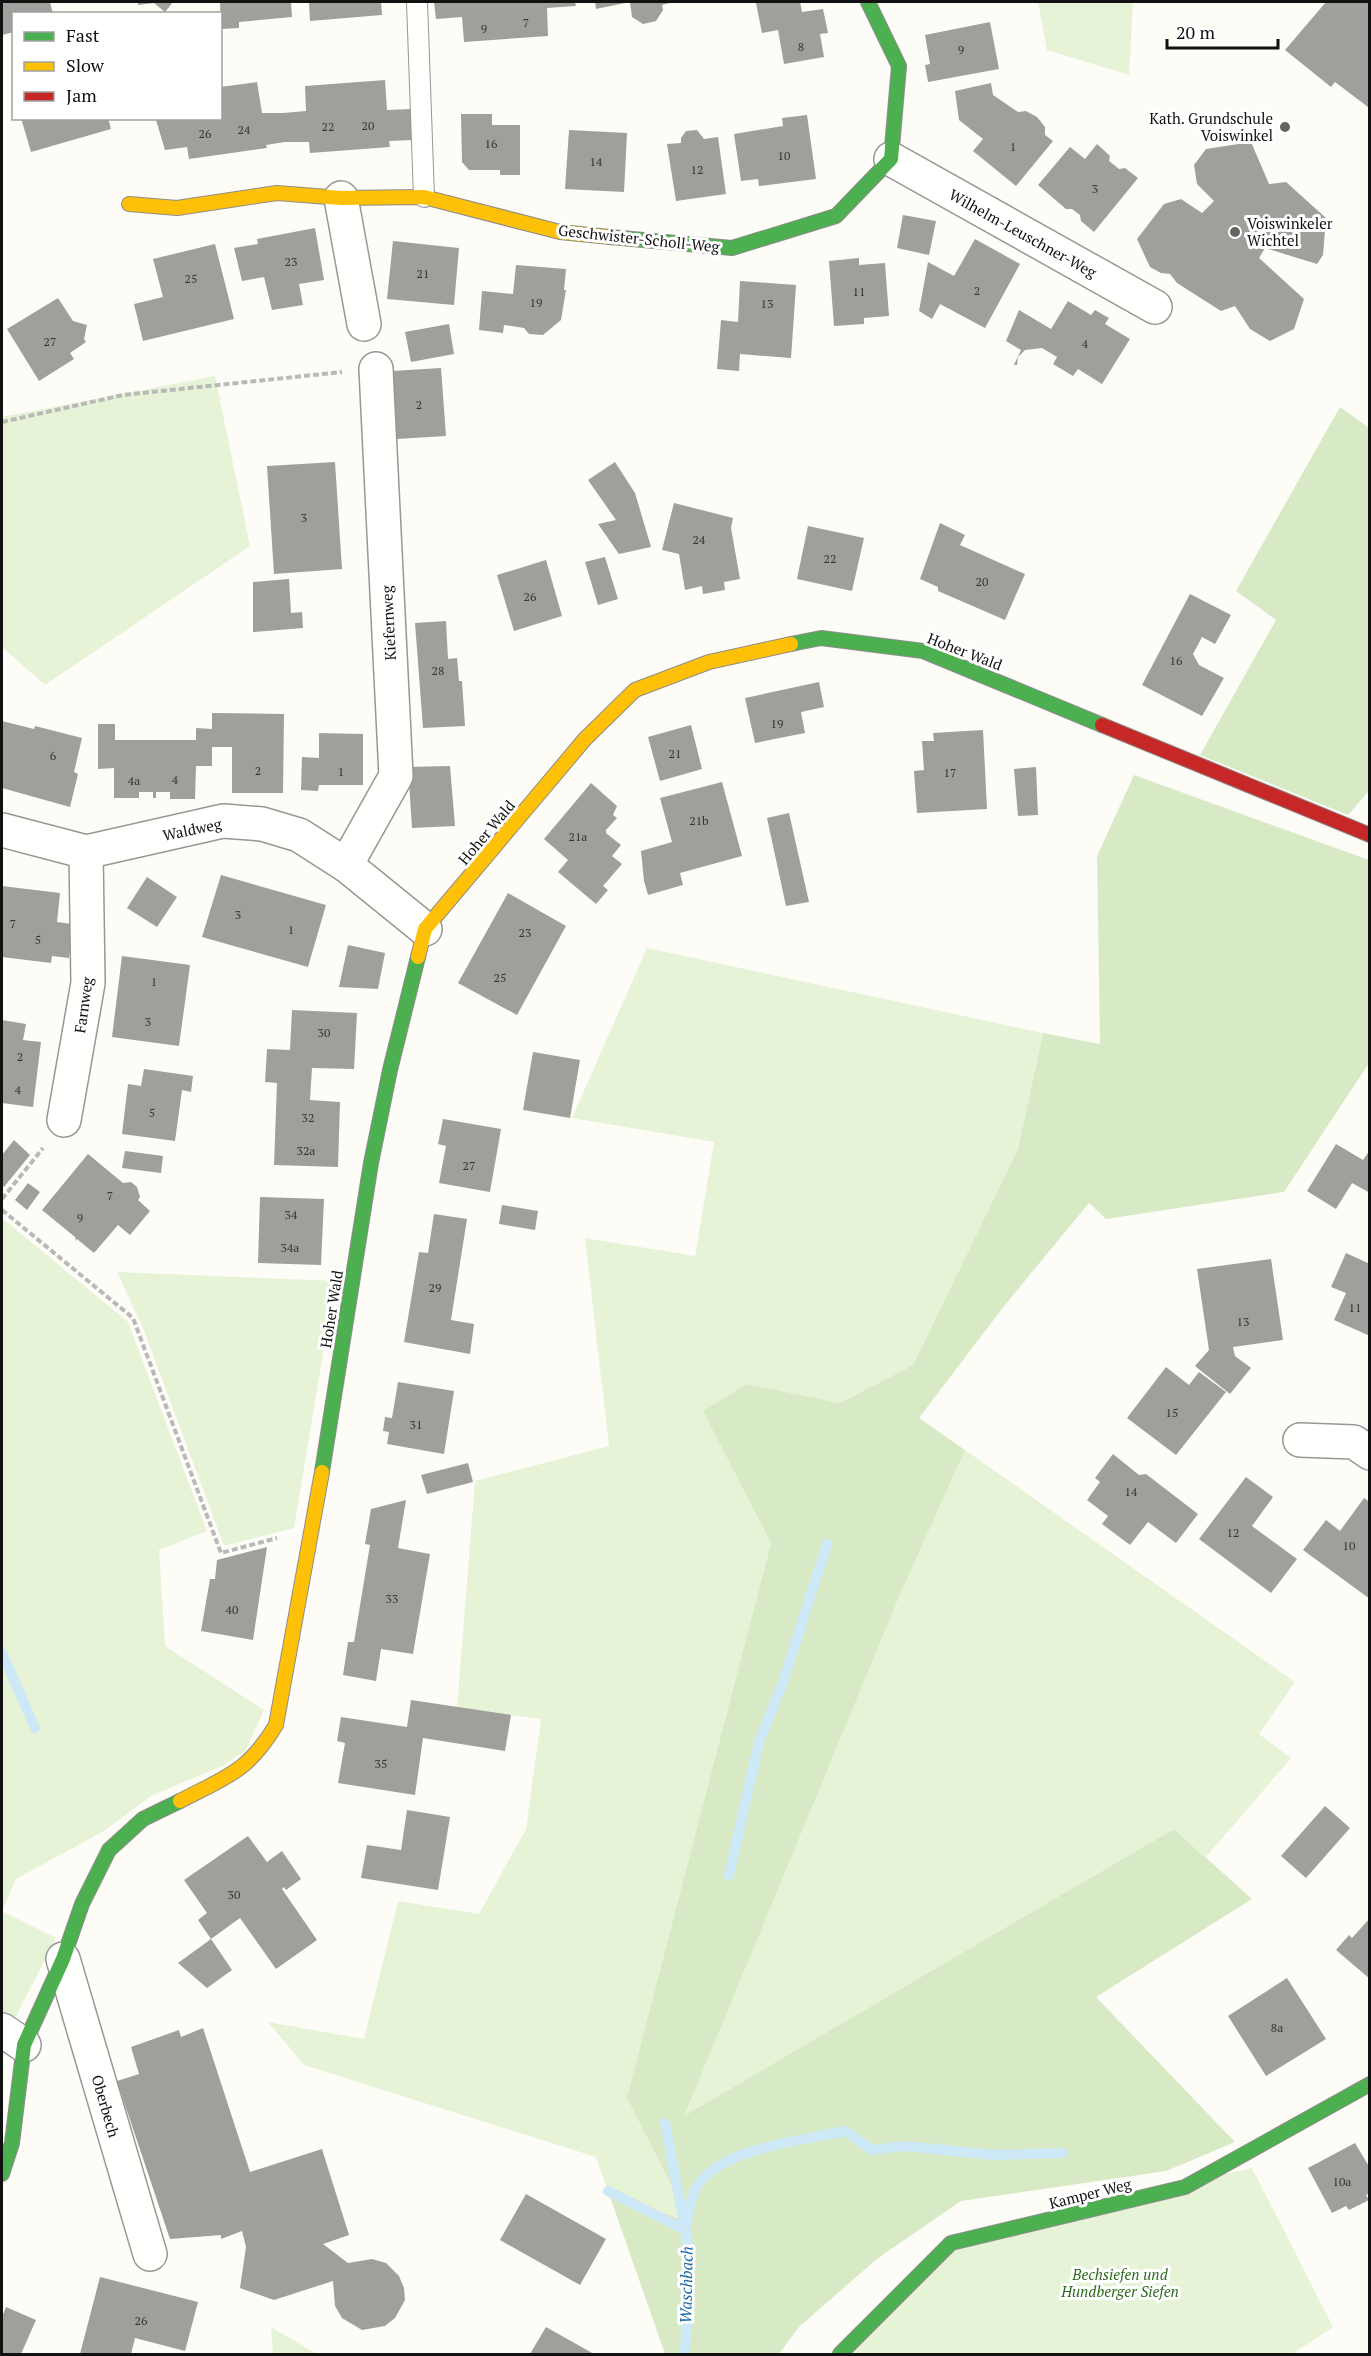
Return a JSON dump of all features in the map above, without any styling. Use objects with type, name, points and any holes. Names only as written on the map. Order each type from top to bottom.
[{"type":"street","points":[[868,2],[899,66],[891,159]]},
{"type":"street","name":"Geschwister-Scholl-Weg","points":[[129,204],[177,208],[276,193],[340,198],[424,197],[560,232],[732,248],[836,216],[891,159]]},
{"type":"street","name":"Wilhelm-Leuschner-Weg","points":[[891,159],[1155,307]]},
{"type":"street","points":[[340,198],[364,324]]},
{"type":"street","name":"Kiefernweg","points":[[346,864],[396,776],[376,369]]},
{"type":"street","name":"Hoher Wald","points":[[63,1959],[82,1904],[108,1850],[143,1819],[238,1771],[260,1752],[276,1725],[313,1532],[371,1163],[390,1070],[425,929],[585,739],[635,690],[709,662],[821,638],[923,651],[1370,835]]},
{"type":"street","name":"Waldweg","points":[[2,830],[86,852],[223,821],[262,824],[299,835],[346,864],[425,929]]},
{"type":"street","name":"Farnweg","points":[[64,1120],[88,983],[86,852]]},
{"type":"street","points":[[1300,1440],[1354,1442],[1370,1453]]},
{"type":"street","points":[[2,2174],[12,2143],[13,2038],[63,1959]]},
{"type":"street","name":"Oberbech","points":[[63,1959],[150,2254]]},
{"type":"street","name":"Kamper Weg","points":[[840,2355],[951,2243],[1185,2187],[1370,2084]]},
{"type":"lane","points":[[417,2],[424,197]]},
{"type":"path","points":[[2,422],[123,395],[376,369]]},
{"type":"path","points":[[2,1199],[64,1120]]},
{"type":"path","points":[[2,1210],[133,1318],[221,1553],[313,1532]]},
{"type":"green space","points":[[1038,2],[1133,2],[1129,75],[1047,50]]},
{"type":"green space","points":[[215,376],[250,546],[45,685],[2,647],[2,417]]},
{"type":"green space","points":[[1340,407],[1369,428],[1369,791],[1348,815],[1200,755],[1276,620],[1236,591]]},
{"type":"green space","points":[[1134,775],[1369,860],[1369,1063],[1284,1192],[1106,1219],[1089,1203],[1004,1306],[919,1418],[965,1450],[899,1597],[684,2116],[1174,1829],[1252,1899],[1096,1997],[1235,2142],[1166,2171],[961,2201],[878,2258],[799,2327],[779,2354],[665,2354],[608,2191],[691,2223],[627,2098],[771,1543],[703,1411],[747,1384],[840,1403],[913,1365],[1018,1149],[1043,1033],[1100,1044],[1097,856]]},
{"type":"green space","points":[[647,948],[1043,1033],[1018,1149],[913,1365],[840,1403],[747,1384],[704,1411],[771,1543],[628,2098],[692,2223],[608,2191],[596,2157],[304,2065],[268,2022],[364,2039],[398,1901],[479,1914],[526,1829],[541,1719],[457,1708],[475,1481],[609,1446],[585,1238],[695,1256],[714,1142],[572,1118]]},
{"type":"green space","points":[[2,1218],[128,1322],[207,1531],[159,1550],[165,1646],[264,1710],[246,1750],[222,1766],[151,1796],[104,1831],[16,1879],[2,1911]]},
{"type":"green space","points":[[117,1272],[335,1281],[294,1528],[224,1546],[143,1328]]},
{"type":"green space","points":[[965,1450],[1295,1682],[1259,1734],[1291,1758],[1206,1857],[1174,1829],[683,2117],[899,1597]]},
{"type":"green space","points":[[2,1911],[56,1938],[13,2022],[2,2023]]},
{"type":"green space","name":"Bechsiefen und Hundberger Siefen","points":[[1252,2168],[1333,2327],[1292,2354],[835,2354],[973,2230]]},
{"type":"green space","points":[[271,2327],[317,2354],[273,2354]]},
{"type":"building","points":[[2,2],[50,2],[52,12],[12,12],[12,32],[2,35]]},
{"type":"building","points":[[138,2],[173,2],[165,12],[154,3],[138,5]]},
{"type":"building","points":[[220,2],[291,2],[292,17],[239,22],[239,28],[222,29]]},
{"type":"building","points":[[309,2],[381,2],[382,15],[310,21]]},
{"type":"building","points":[[434,2],[575,2],[576,6],[547,8],[548,36],[464,42],[462,17],[436,19]]},
{"type":"building","points":[[595,2],[630,2],[596,9]]},
{"type":"building","points":[[630,2],[674,2],[662,5],[663,10],[656,21],[643,24],[632,17]]},
{"type":"building","points":[[800,2],[802,12],[823,9],[828,33],[820,34],[824,57],[784,64],[778,30],[762,33],[756,3]]},
{"type":"building","points":[[1326,2],[1370,2],[1368,107],[1335,82],[1331,87],[1285,50]]},
{"type":"building","points":[[990,22],[999,69],[928,82],[925,65],[930,64],[925,35]]},
{"type":"building","points":[[385,80],[387,110],[411,109],[413,140],[389,141],[390,147],[310,153],[309,142],[285,142],[266,145],[267,148],[189,159],[187,147],[165,150],[156,120],[222,120],[222,87],[257,82],[262,113],[283,113],[306,111],[305,86]]},
{"type":"building","points":[[991,83],[993,95],[1018,112],[1026,111],[1037,117],[1045,127],[1045,135],[1053,141],[1016,186],[973,151],[983,139],[959,120],[955,91]]},
{"type":"building","points":[[461,114],[492,114],[492,125],[520,125],[520,175],[500,175],[500,170],[469,170],[462,162]]},
{"type":"building","points":[[807,115],[816,179],[759,186],[758,179],[741,181],[734,134],[783,126],[782,118]]},
{"type":"building","points":[[22,120],[109,120],[111,129],[31,152]]},
{"type":"building","points":[[569,130],[627,133],[624,192],[565,189]]},
{"type":"building","points":[[697,130],[704,139],[718,137],[726,194],[676,201],[667,144],[681,143],[681,138],[686,131]]},
{"type":"building","points":[[1251,142],[1269,184],[1286,182],[1326,218],[1323,255],[1317,264],[1265,248],[1259,258],[1304,299],[1294,329],[1270,341],[1250,329],[1235,306],[1221,311],[1177,283],[1170,274],[1161,273],[1150,267],[1137,239],[1164,204],[1181,199],[1202,213],[1214,201],[1197,184],[1194,165],[1206,149]]},
{"type":"building","points":[[1097,144],[1110,156],[1109,161],[1119,169],[1125,168],[1138,178],[1094,232],[1081,221],[1080,215],[1072,209],[1066,209],[1038,185],[1070,147],[1085,159]]},
{"type":"building","points":[[903,215],[936,221],[929,255],[897,248]]},
{"type":"building","points":[[315,228],[324,280],[299,284],[303,305],[272,310],[264,277],[242,281],[234,248],[258,244],[257,239]]},
{"type":"building","points":[[975,239],[1020,264],[985,328],[940,304],[932,319],[919,311],[928,262],[954,276]]},
{"type":"building","points":[[393,241],[459,248],[454,305],[387,299]]},
{"type":"building","points":[[215,244],[234,319],[143,341],[134,304],[163,297],[153,259]]},
{"type":"building","points":[[859,258],[859,265],[885,263],[889,316],[864,318],[864,324],[834,326],[829,261]]},
{"type":"building","points":[[516,265],[566,269],[564,290],[566,290],[561,320],[543,335],[529,334],[524,328],[504,325],[503,333],[479,330],[482,291],[513,294]]},
{"type":"building","points":[[740,281],[796,285],[791,358],[740,354],[739,371],[717,369],[721,320],[738,322]]},
{"type":"building","points":[[58,298],[73,321],[87,325],[84,339],[86,342],[70,353],[74,359],[39,381],[7,329]]},
{"type":"building","points":[[1068,301],[1091,315],[1095,310],[1109,318],[1105,324],[1130,339],[1102,384],[1078,369],[1073,376],[1053,364],[1057,357],[1042,348],[1025,350],[1018,357],[1017,365],[1014,365],[1021,350],[1006,341],[1019,310],[1051,329]]},
{"type":"building","points":[[449,324],[454,354],[411,362],[405,332]]},
{"type":"building","points":[[441,368],[446,436],[397,439],[392,371]]},
{"type":"building","points":[[335,462],[342,569],[274,574],[267,466]]},
{"type":"building","points":[[615,462],[635,493],[651,547],[619,554],[598,524],[616,520],[588,480]]},
{"type":"building","points":[[674,503],[733,518],[731,528],[740,579],[724,582],[725,590],[703,594],[702,586],[685,590],[679,554],[662,550]]},
{"type":"building","points":[[940,523],[965,535],[960,545],[1025,574],[1005,620],[938,591],[938,587],[920,579]]},
{"type":"building","points":[[808,526],[864,538],[852,591],[797,579]]},
{"type":"building","points":[[605,557],[618,599],[598,605],[585,562]]},
{"type":"building","points":[[546,560],[562,616],[514,631],[497,575]]},
{"type":"building","points":[[289,579],[291,613],[302,612],[303,628],[253,632],[253,582]]},
{"type":"building","points":[[1190,594],[1231,615],[1215,644],[1202,637],[1193,654],[1199,665],[1224,678],[1202,716],[1142,685]]},
{"type":"building","points":[[446,621],[448,659],[457,658],[459,681],[462,681],[465,726],[423,728],[415,623]]},
{"type":"building","points":[[819,682],[824,707],[801,712],[805,733],[755,743],[745,698]]},
{"type":"building","points":[[212,713],[284,714],[283,793],[232,793],[232,747],[212,747],[212,766],[196,766],[195,799],[170,799],[170,792],[156,792],[156,798],[153,798],[153,792],[139,792],[139,798],[114,798],[114,768],[98,769],[98,724],[115,724],[115,740],[196,740],[196,728],[212,729]]},
{"type":"building","points":[[2,721],[34,729],[35,726],[82,738],[74,772],[78,774],[70,807],[2,788]]},
{"type":"building","points":[[691,725],[702,769],[660,781],[648,737]]},
{"type":"building","points":[[983,730],[987,809],[917,813],[914,771],[924,770],[922,741],[934,741],[933,733]]},
{"type":"building","points":[[319,733],[363,734],[363,785],[319,785],[318,791],[301,790],[302,757],[319,758]]},
{"type":"building","points":[[450,766],[455,826],[412,828],[408,767]]},
{"type":"building","points":[[1036,767],[1038,815],[1018,816],[1014,769]]},
{"type":"building","points":[[722,782],[742,856],[680,873],[683,885],[648,895],[641,851],[672,842],[660,798]]},
{"type":"building","points":[[591,783],[617,806],[613,815],[617,818],[606,833],[621,845],[612,856],[622,864],[603,886],[608,890],[596,904],[558,872],[568,860],[544,839]]},
{"type":"building","points":[[789,813],[809,902],[786,906],[767,818]]},
{"type":"building","points":[[221,875],[326,905],[308,967],[202,937]]},
{"type":"building","points":[[147,877],[177,897],[157,927],[127,908]]},
{"type":"building","points":[[2,886],[60,893],[57,922],[73,924],[69,958],[52,956],[51,963],[2,957]]},
{"type":"building","points":[[508,893],[566,926],[517,1015],[458,983]]},
{"type":"building","points":[[348,945],[385,953],[378,989],[339,987]]},
{"type":"building","points":[[122,956],[190,965],[179,1046],[112,1037]]},
{"type":"building","points":[[292,1010],[357,1013],[354,1069],[312,1068],[310,1100],[340,1102],[338,1167],[274,1165],[277,1083],[265,1082],[267,1049],[290,1050]]},
{"type":"building","points":[[2,1020],[26,1024],[23,1040],[41,1042],[33,1107],[2,1103]]},
{"type":"building","points":[[533,1052],[580,1060],[570,1118],[523,1110]]},
{"type":"building","points":[[144,1069],[193,1076],[191,1092],[182,1090],[175,1141],[122,1134],[128,1084],[141,1086]]},
{"type":"building","points":[[443,1119],[501,1129],[490,1192],[439,1183],[446,1146],[438,1144]]},
{"type":"building","points":[[14,1140],[30,1155],[4,1187],[2,1185],[2,1155]]},
{"type":"building","points":[[1336,1144],[1363,1160],[1370,1150],[1370,1193],[1352,1183],[1336,1209],[1307,1191]]},
{"type":"building","points":[[125,1151],[163,1156],[161,1173],[122,1168]]},
{"type":"building","points":[[88,1154],[123,1183],[131,1182],[137,1187],[140,1197],[138,1200],[150,1211],[130,1235],[118,1225],[94,1253],[77,1239],[76,1241],[75,1237],[42,1210]]},
{"type":"building","points":[[28,1183],[40,1192],[27,1210],[15,1200]]},
{"type":"building","points":[[260,1197],[324,1199],[321,1265],[258,1263]]},
{"type":"building","points":[[502,1205],[538,1211],[535,1230],[499,1224]]},
{"type":"building","points":[[434,1214],[467,1219],[451,1320],[474,1324],[470,1354],[404,1342],[419,1252],[428,1253]]},
{"type":"building","points":[[1346,1253],[1370,1264],[1370,1336],[1334,1320],[1346,1293],[1331,1287]]},
{"type":"building","points":[[1271,1259],[1283,1340],[1233,1347],[1235,1356],[1251,1368],[1230,1394],[1195,1366],[1209,1350],[1197,1269]]},
{"type":"building","points":[[1166,1367],[1189,1385],[1199,1372],[1226,1392],[1176,1455],[1127,1418]]},
{"type":"building","points":[[398,1382],[454,1391],[444,1454],[387,1444],[389,1432],[383,1431],[385,1417],[392,1418]]},
{"type":"building","points":[[1113,1454],[1139,1475],[1146,1474],[1198,1514],[1176,1543],[1148,1522],[1130,1545],[1102,1524],[1108,1516],[1087,1500],[1100,1482],[1095,1478]]},
{"type":"building","points":[[468,1463],[473,1482],[427,1494],[421,1475]]},
{"type":"building","points":[[1246,1477],[1273,1497],[1252,1526],[1297,1559],[1271,1593],[1199,1539]]},
{"type":"building","points":[[1364,1498],[1370,1502],[1370,1599],[1303,1550],[1326,1520],[1340,1531]]},
{"type":"building","points":[[406,1500],[398,1548],[430,1554],[413,1654],[381,1649],[376,1681],[343,1675],[348,1642],[354,1642],[370,1545],[365,1544],[371,1509]]},
{"type":"building","points":[[267,1547],[253,1640],[201,1631],[210,1579],[215,1579],[217,1560]]},
{"type":"building","points":[[411,1700],[511,1715],[505,1751],[423,1738],[415,1795],[338,1783],[345,1743],[337,1741],[341,1717],[407,1727]]},
{"type":"building","points":[[1325,1806],[1350,1828],[1306,1878],[1281,1856]]},
{"type":"building","points":[[407,1810],[450,1817],[438,1890],[361,1878],[367,1845],[401,1850]]},
{"type":"building","points":[[248,1836],[267,1862],[282,1851],[301,1879],[286,1890],[284,1887],[282,1889],[317,1940],[276,1969],[240,1918],[211,1939],[198,1920],[207,1913],[184,1880]]},
{"type":"building","points":[[1370,1918],[1370,1979],[1336,1950],[1349,1935],[1352,1938]]},
{"type":"building","points":[[211,1939],[232,1970],[207,1988],[178,1963]]},
{"type":"building","points":[[1287,1978],[1326,2039],[1266,2076],[1228,2016]]},
{"type":"building","points":[[203,2028],[250,2172],[322,2149],[349,2235],[323,2244],[348,2263],[372,2259],[386,2263],[399,2276],[404,2288],[405,2300],[395,2318],[385,2326],[362,2330],[342,2318],[335,2306],[333,2281],[274,2300],[240,2288],[246,2247],[242,2231],[221,2239],[221,2235],[170,2239],[117,2081],[139,2074],[131,2047],[179,2030],[181,2037]]},
{"type":"building","points":[[1355,2143],[1370,2168],[1370,2193],[1366,2195],[1369,2200],[1349,2210],[1346,2206],[1332,2213],[1308,2168]]},
{"type":"building","points":[[526,2194],[606,2239],[580,2285],[500,2240]]},
{"type":"building","points":[[100,2277],[198,2302],[185,2351],[135,2338],[131,2354],[80,2354]]},
{"type":"building","points":[[6,2307],[36,2320],[21,2354],[2,2354],[2,2317]]},
{"type":"building","points":[[546,2327],[594,2354],[530,2354]]},
{"type":"waterway","points":[[729,1875],[759,1742],[783,1682],[827,1544]]},
{"type":"waterway","name":"Waschbach","points":[[2,1653],[35,1728]]},
{"type":"waterway","name":"Waschbach","points":[[665,2123],[689,2251],[685,2354]]},
{"type":"waterway","points":[[685,2230],[694,2193],[700,2182],[712,2170],[746,2153],[788,2142],[845,2131],[872,2150],[904,2146],[994,2155],[1063,2153]]},
{"type":"waterway","name":"Waschbach","points":[[608,2191],[685,2230]]},
{"type":"traffic: fast","points":[[610,237],[732,248],[836,216],[891,159],[899,66],[868,2]]},
{"type":"traffic: fast","points":[[791,644],[821,638],[923,651],[1102,725]]},
{"type":"traffic: fast","points":[[322,1472],[371,1163],[390,1070],[418,957]]},
{"type":"traffic: fast","points":[[2,2174],[12,2143],[24,2045],[63,1959],[82,1904],[109,1850],[143,1819],[180,1801]]},
{"type":"traffic: fast","points":[[840,2354],[951,2243],[1185,2187],[1370,2084]]},
{"type":"traffic: slow","points":[[129,204],[177,208],[277,193],[341,198],[424,197],[560,232],[610,237]]},
{"type":"traffic: slow","points":[[418,957],[425,929],[585,739],[635,690],[709,662],[791,644]]},
{"type":"traffic: slow","points":[[180,1801],[235,1772],[256,1753],[276,1725],[322,1472]]},
{"type":"traffic: jam","points":[[1102,725],[1370,835]]},
{"type":"place","name":"Kath. Grundschule Voiswinkel","points":[[1285,127]]},
{"type":"place","name":"Voiswinkeler Wichtel","points":[[1235,232]]}]
